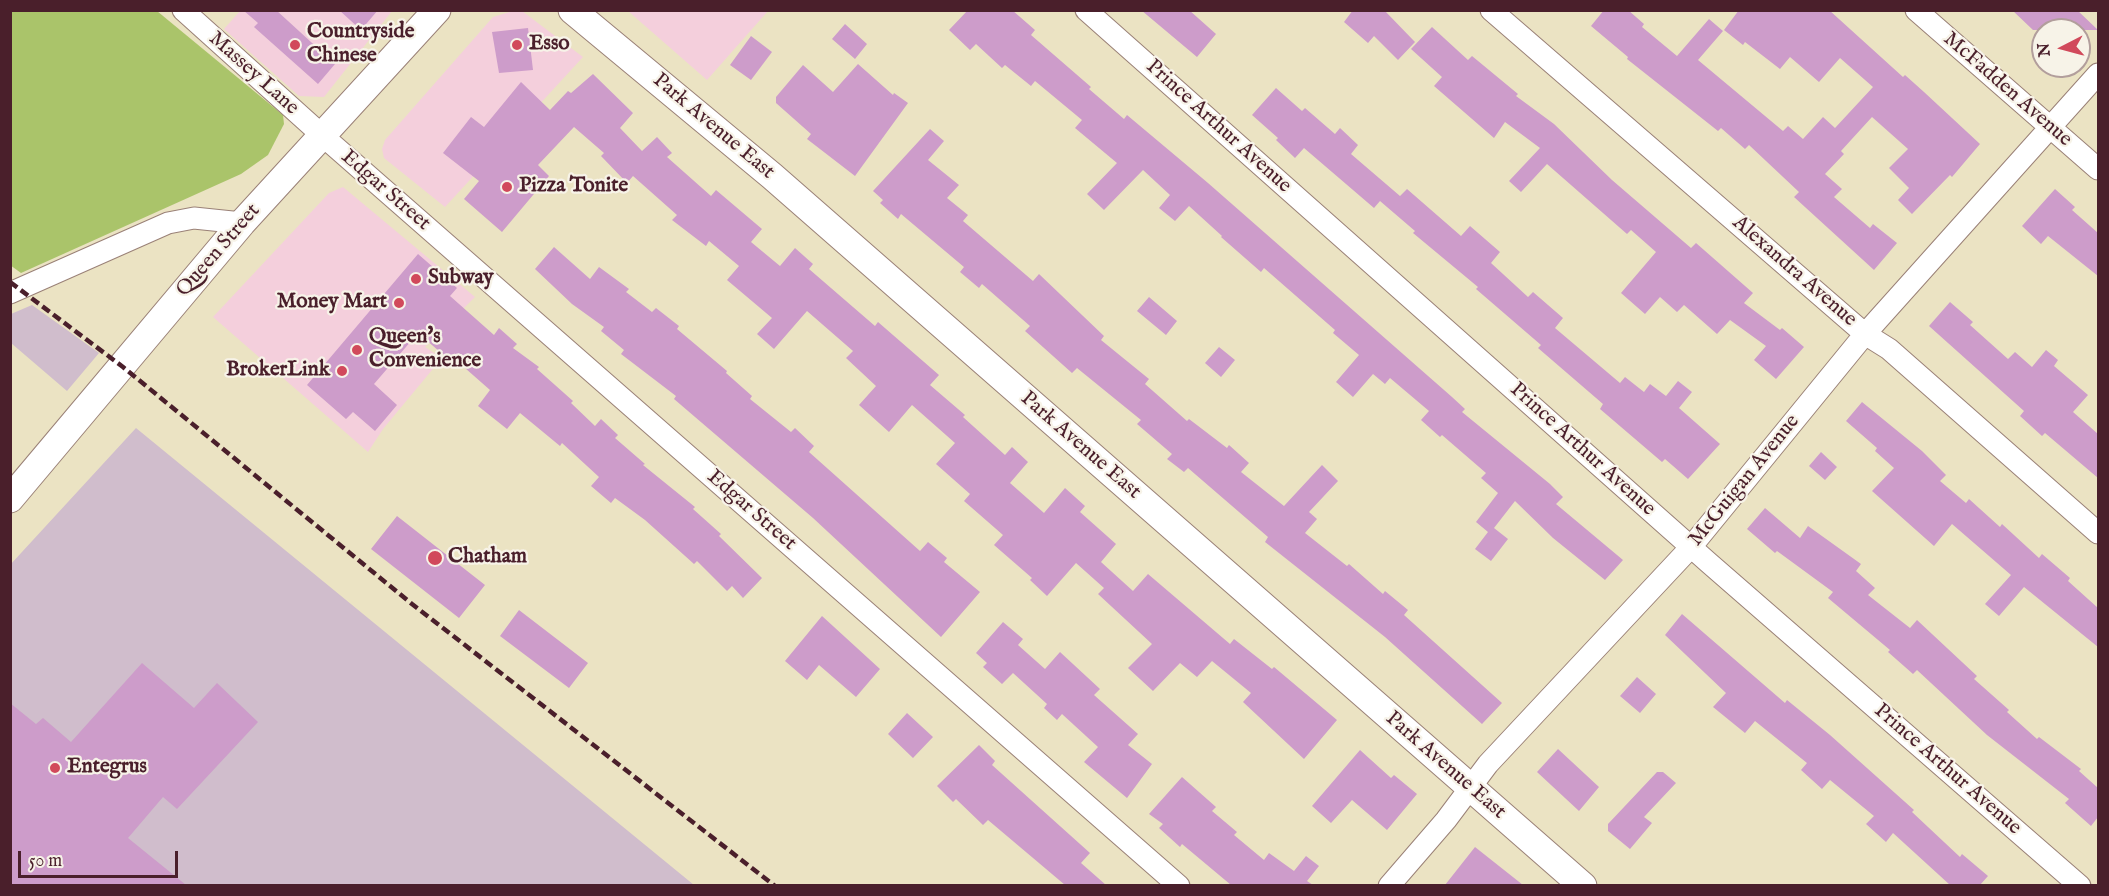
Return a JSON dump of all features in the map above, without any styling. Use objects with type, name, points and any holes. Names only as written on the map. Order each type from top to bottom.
[{"type":"main road","name":"Queen Street","points":[[10,499],[242,223],[324,137],[437,10]]},
{"type":"main road","name":"Park Avenue East","points":[[572,10],[772,176],[1583,885]]},
{"type":"street","name":"Massey Lane","points":[[183,10],[324,137]]},
{"type":"street","name":"Prince Arthur Avenue","points":[[1086,10],[1691,547],[2080,885]]},
{"type":"street","name":"Alexandra Avenue","points":[[1491,10],[1865,334],[1889,349],[2098,533]]},
{"type":"street","name":"McFadden Avenue","points":[[1916,10],[2098,169]]},
{"type":"street","name":"McGuigan Avenue","points":[[1389,885],[1471,789],[1488,764],[1691,547],[1865,334],[2098,74]]},
{"type":"street","name":"Edgar Street","points":[[324,137],[1179,885]]},
{"type":"street","points":[[10,293],[168,223],[194,218],[242,223]]},
{"type":"shaded area","points":[[240,11],[392,11],[324,97],[299,96],[224,29]]},
{"type":"shaded area","points":[[513,11],[522,11],[583,57],[445,207],[384,158],[382,149],[385,140],[493,17]]},
{"type":"shaded area","points":[[628,11],[768,11],[707,80]]},
{"type":"shaded area","points":[[343,187],[475,297],[425,347],[442,358],[383,429],[368,452],[213,317],[329,193]]},
{"type":"shaded area","points":[[32,305],[99,353],[67,391],[11,343],[11,314]]},
{"type":"shaded area","points":[[136,428],[694,885],[11,885],[10,565]]},
{"type":"green space","points":[[10,11],[157,11],[283,115],[284,124],[268,155],[241,174],[21,273],[10,265]]},
{"type":"building","name":"Countryside Chinese","points":[[243,10],[276,10],[335,64],[318,84],[254,27],[258,23]]},
{"type":"building","points":[[339,10],[378,10],[361,30]]},
{"type":"building","points":[[968,10],[1012,10],[1035,30],[1031,35],[1091,87],[1089,89],[1124,119],[1127,115],[1208,183],[1452,397],[1465,409],[1462,412],[1550,484],[1563,497],[1556,504],[1623,560],[1605,580],[1553,538],[1515,501],[1494,528],[1508,539],[1491,561],[1475,549],[1488,532],[1476,522],[1498,493],[1481,478],[1486,473],[1421,420],[1429,411],[1390,378],[1385,384],[1373,374],[1353,397],[1336,382],[1359,355],[1333,333],[1335,330],[1264,268],[1261,272],[1189,206],[1175,221],[1159,208],[1170,195],[1143,170],[1104,210],[1087,194],[1117,163],[1075,128],[1082,120],[1035,81],[1031,86],[1005,65],[1002,68],[976,44],[970,50],[949,30]]},
{"type":"building","points":[[1141,10],[1189,10],[1216,34],[1197,57]]},
{"type":"building","points":[[1353,10],[1384,10],[1415,42],[1398,60],[1374,36],[1368,43],[1344,22]]},
{"type":"building","points":[[1604,10],[1628,10],[1644,24],[1642,27],[1677,56],[1709,19],[1723,31],[1698,60],[1783,131],[1788,126],[1803,139],[1823,117],[1835,128],[1873,87],[1840,58],[1819,82],[1790,57],[1780,69],[1745,42],[1743,45],[1724,30],[1739,10],[1829,10],[1903,77],[1905,75],[1980,144],[1952,177],[1950,175],[1912,214],[1898,200],[1909,188],[1889,168],[1908,149],[1872,117],[1841,151],[1844,154],[1825,174],[1842,189],[1834,197],[1870,228],[1873,224],[1897,243],[1874,270],[1794,197],[1799,192],[1749,145],[1745,149],[1721,128],[1718,131],[1627,59],[1628,57],[1591,26]]},
{"type":"building","points":[[2012,10],[2077,10],[2085,18],[2031,18],[2031,28]]},
{"type":"building","points":[[2091,23],[2098,30],[2091,30]]},
{"type":"building","points":[[845,24],[867,44],[855,59],[832,39]]},
{"type":"building","points":[[1432,27],[1468,60],[1472,56],[1518,94],[1516,96],[1554,124],[1612,180],[1691,248],[1696,243],[1753,293],[1744,303],[1780,330],[1782,328],[1804,347],[1776,379],[1754,360],[1766,346],[1730,320],[1717,334],[1684,305],[1677,312],[1660,297],[1645,314],[1621,293],[1656,252],[1631,230],[1627,234],[1547,164],[1521,192],[1509,181],[1540,148],[1505,122],[1494,138],[1434,86],[1442,77],[1411,49]]},
{"type":"building","points":[[528,28],[533,70],[499,73],[492,32]]},
{"type":"building","points":[[751,36],[772,52],[751,80],[730,65]]},
{"type":"building","points":[[858,64],[893,95],[894,93],[908,103],[855,176],[807,139],[811,134],[776,103],[776,97],[803,65],[833,92]]},
{"type":"building","points":[[593,74],[633,113],[620,128],[642,151],[657,137],[672,153],[667,157],[711,196],[716,190],[762,229],[751,242],[780,266],[795,248],[813,264],[809,269],[875,326],[878,322],[939,375],[930,385],[965,415],[963,417],[1005,455],[1012,447],[1028,462],[1010,483],[1044,513],[1065,488],[1085,506],[1080,512],[1116,544],[1101,562],[1133,591],[1148,574],[1230,644],[1234,639],[1272,669],[1274,667],[1337,720],[1304,759],[1243,702],[1251,693],[1212,661],[1197,677],[1180,663],[1153,691],[1128,668],[1152,644],[1098,594],[1104,588],[1076,563],[1047,596],[1030,580],[1032,578],[994,545],[1003,535],[964,501],[970,494],[936,464],[955,443],[912,405],[889,432],[859,405],[876,386],[846,358],[853,351],[807,311],[774,349],[757,334],[772,318],[727,280],[739,266],[709,241],[706,246],[672,220],[677,215],[633,176],[627,183],[601,156],[604,153],[574,127],[538,165],[549,176],[502,232],[464,199],[479,181],[443,153],[471,117],[484,127],[521,82],[550,110],[568,91],[571,93]]},
{"type":"building","points":[[1276,88],[1302,111],[1305,108],[1335,134],[1340,128],[1358,145],[1351,154],[1400,196],[1407,189],[1461,236],[1470,226],[1500,252],[1491,263],[1528,297],[1533,292],[1563,318],[1555,328],[1620,383],[1625,377],[1644,392],[1650,384],[1666,396],[1678,381],[1692,392],[1679,408],[1720,444],[1688,479],[1665,459],[1662,462],[1600,409],[1603,404],[1538,348],[1541,345],[1476,289],[1478,287],[1413,233],[1415,231],[1380,201],[1374,208],[1304,148],[1295,158],[1276,140],[1278,138],[1252,115]]},
{"type":"building","points":[[930,129],[944,141],[928,160],[959,185],[947,198],[968,215],[963,221],[1033,281],[1039,274],[1104,336],[1101,340],[1149,379],[1145,384],[1187,421],[1189,419],[1227,448],[1229,445],[1249,463],[1241,472],[1284,506],[1322,465],[1338,481],[1309,512],[1317,519],[1305,533],[1347,566],[1349,564],[1383,594],[1385,591],[1408,610],[1404,615],[1502,703],[1482,724],[1385,637],[1265,542],[1268,537],[1188,468],[1184,472],[1167,459],[1172,454],[1137,424],[1141,420],[1077,368],[1072,373],[1025,331],[1030,326],[982,284],[979,288],[960,272],[964,267],[901,214],[898,219],[880,203],[883,200],[873,191]]},
{"type":"building","points":[[2055,189],[2075,207],[2072,210],[2098,233],[2098,276],[2048,236],[2041,244],[2022,226]]},
{"type":"building","points":[[554,247],[590,279],[599,267],[629,289],[626,292],[652,312],[656,308],[679,326],[677,329],[727,371],[726,373],[752,396],[750,399],[791,432],[795,428],[814,446],[809,452],[920,551],[928,542],[947,558],[944,562],[980,592],[941,637],[813,518],[674,399],[676,396],[621,354],[624,350],[601,331],[604,327],[572,304],[535,269]]},
{"type":"building","points":[[418,254],[457,288],[450,296],[494,335],[499,328],[517,344],[513,348],[539,367],[537,369],[573,401],[571,403],[595,426],[601,419],[618,435],[615,438],[645,464],[643,465],[695,507],[693,509],[721,534],[719,536],[762,578],[743,598],[732,586],[727,591],[697,561],[694,564],[645,520],[615,498],[611,503],[591,486],[599,477],[562,443],[560,446],[520,413],[507,429],[478,406],[490,390],[457,361],[454,364],[418,333],[374,384],[397,405],[375,431],[353,412],[346,419],[307,385]]},
{"type":"building","points":[[1149,297],[1177,321],[1166,335],[1137,311]]},
{"type":"building","points":[[1950,302],[1973,322],[1970,325],[2008,359],[2015,352],[2032,367],[2046,350],[2058,360],[2054,366],[2088,395],[2073,412],[2098,434],[2098,478],[2045,433],[2042,436],[2020,416],[2024,411],[1929,326]]},
{"type":"building","points":[[1219,347],[1235,360],[1221,377],[1205,363]]},
{"type":"building","points":[[1862,402],[1922,451],[1946,475],[1940,481],[1966,503],[1969,499],[2000,527],[2002,524],[2039,558],[2042,554],[2070,578],[2068,581],[2098,608],[2098,647],[2024,587],[1999,616],[1985,604],[2011,575],[1952,524],[1934,546],[1872,491],[1894,468],[1875,451],[1877,448],[1846,421]]},
{"type":"building","points":[[1821,452],[1837,467],[1825,480],[1809,466]]},
{"type":"building","points":[[1765,508],[1800,538],[1808,526],[1861,564],[1856,571],[1875,588],[1868,595],[1910,628],[1917,620],[1977,676],[1974,679],[2009,710],[2007,712],[2037,739],[2039,737],[2081,769],[2079,771],[2098,788],[2098,817],[2091,826],[2065,803],[2069,799],[1987,735],[1917,670],[1913,674],[1888,652],[1890,650],[1828,598],[1833,592],[1777,551],[1775,553],[1747,529]]},
{"type":"building","points":[[397,516],[485,585],[459,618],[371,549]]},
{"type":"building","points":[[519,610],[588,663],[569,688],[500,636]]},
{"type":"building","points":[[1682,614],[1785,703],[1787,700],[1830,735],[1914,810],[1912,812],[1960,857],[1962,854],[1988,876],[1980,885],[1950,885],[1893,833],[1886,842],[1866,824],[1874,816],[1830,780],[1822,789],[1801,770],[1807,763],[1755,721],[1745,733],[1713,707],[1726,693],[1665,635]]},
{"type":"building","points":[[822,616],[880,669],[856,697],[819,665],[807,680],[785,661]]},
{"type":"building","points":[[1003,622],[1023,639],[1018,645],[1045,669],[1060,652],[1100,689],[1094,695],[1138,734],[1128,745],[1152,764],[1127,798],[1084,762],[1098,747],[1062,714],[1057,720],[1044,708],[1047,704],[1013,673],[1002,684],[983,667],[987,663],[976,653]]},
{"type":"building","points":[[142,663],[194,708],[217,683],[258,722],[177,809],[163,797],[128,838],[186,885],[10,885],[10,703],[36,724],[43,718],[71,742]]},
{"type":"building","points":[[1637,677],[1656,694],[1640,713],[1620,696]]},
{"type":"building","points":[[907,713],[933,737],[913,758],[888,734]]},
{"type":"building","points":[[979,745],[995,761],[992,765],[1090,853],[1081,863],[1106,885],[1065,885],[988,820],[983,825],[956,799],[953,802],[937,786]]},
{"type":"building","points":[[1558,749],[1599,787],[1579,811],[1537,772]]},
{"type":"building","points":[[1360,750],[1391,778],[1394,775],[1417,794],[1387,830],[1352,800],[1331,823],[1312,806]]},
{"type":"building","points":[[1657,772],[1663,772],[1676,783],[1644,817],[1652,823],[1630,849],[1608,831],[1608,824]]},
{"type":"building","points":[[1182,777],[1216,807],[1212,811],[1237,832],[1234,835],[1264,860],[1269,853],[1294,871],[1306,856],[1319,866],[1307,881],[1313,885],[1231,885],[1182,844],[1180,847],[1159,828],[1163,824],[1149,814]]},
{"type":"building","points":[[1475,847],[1523,885],[1445,885]]},
{"type":"railway","points":[[10,282],[123,367],[412,604],[775,886]]},
{"type":"place","name":"Countryside Chinese","points":[[295,45]]},
{"type":"place","name":"Esso","points":[[517,45]]},
{"type":"place","name":"Pizza Tonite","points":[[507,187]]},
{"type":"place","name":"Subway","points":[[416,279]]},
{"type":"place","name":"Money Mart","points":[[399,303]]},
{"type":"place","name":"Queen's Convenience","points":[[357,350]]},
{"type":"place","name":"BrokerLink","points":[[342,371]]},
{"type":"place","name":"Chatham","points":[[435,558]]},
{"type":"place","name":"Entegrus","points":[[55,768]]}]
